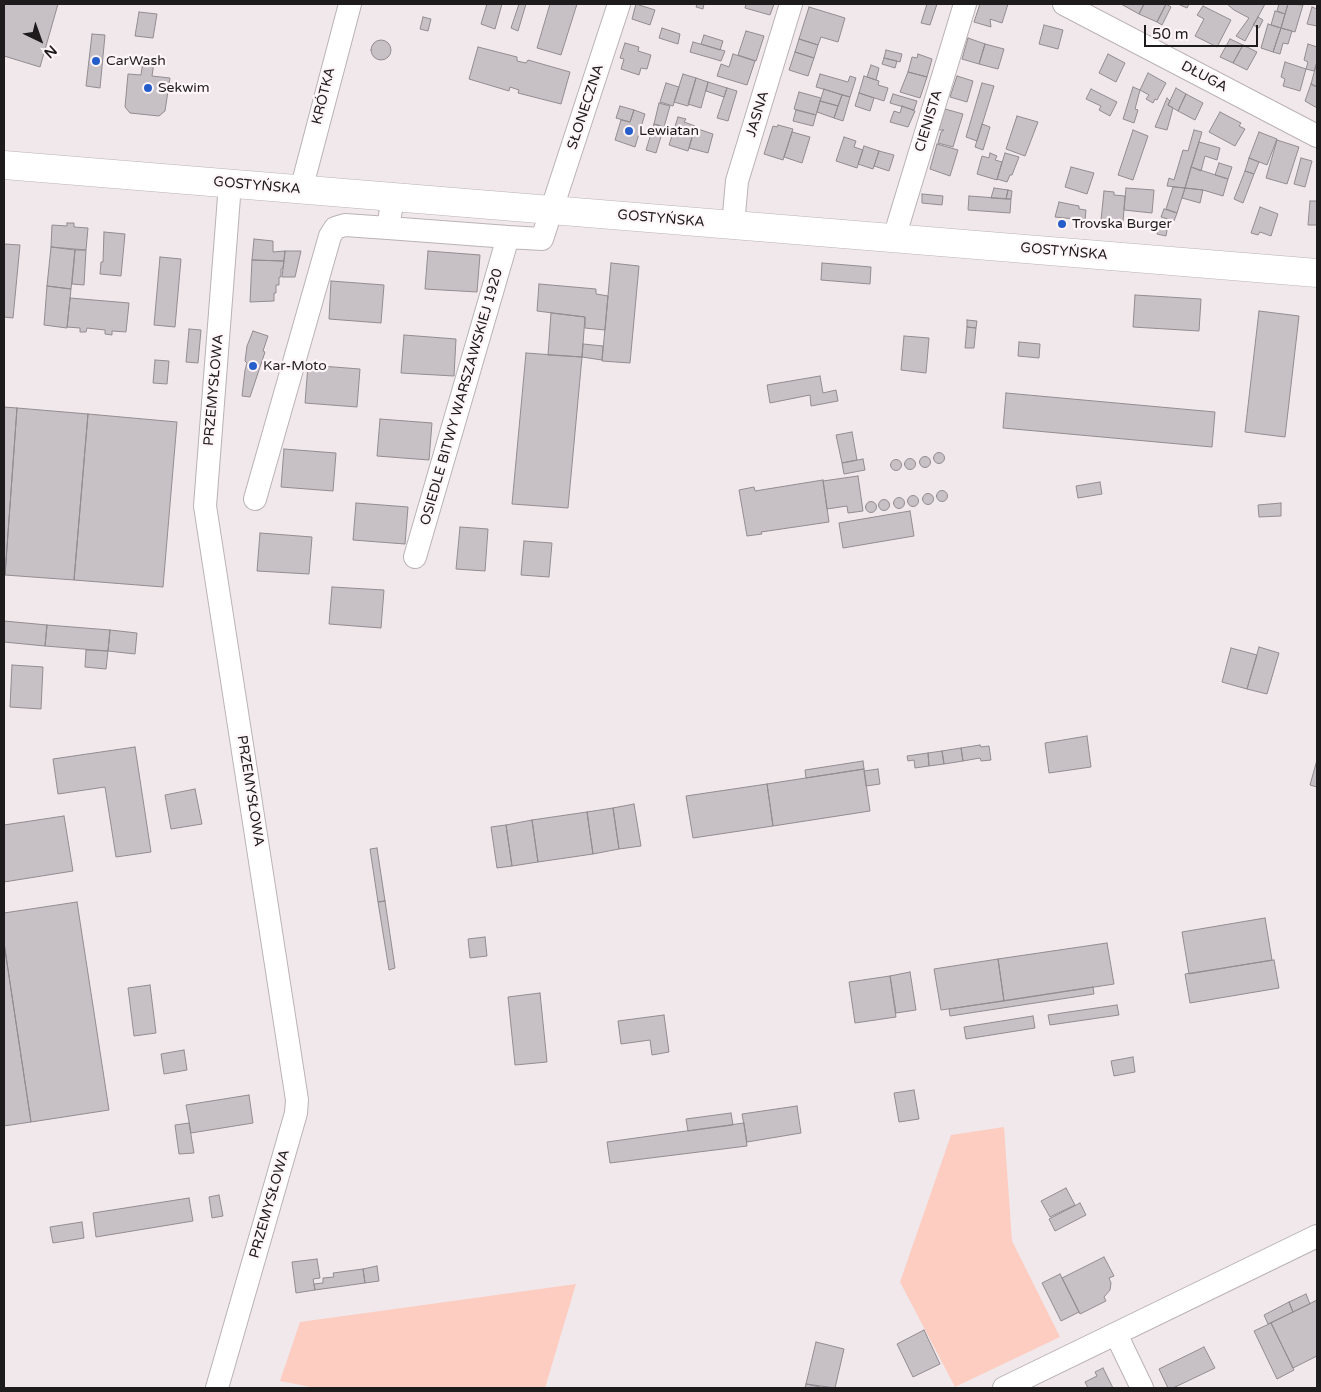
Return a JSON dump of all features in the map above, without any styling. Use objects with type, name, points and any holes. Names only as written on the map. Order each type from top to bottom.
[{"type":"main road","name":"GOSTYŃSKA","points":[[4,165],[1317,273]]},
{"type":"street","name":"KRÓTKA","points":[[301,190],[350,4]]},
{"type":"street","name":"SŁONECZNA","points":[[552,210],[619,4]]},
{"type":"street","name":"JASNA","points":[[733,225],[737,181],[791,4]]},
{"type":"street","name":"CIENISTA","points":[[894,238],[965,4]]},
{"type":"street","name":"DŁUGA","points":[[1064,4],[1317,136]]},
{"type":"street","name":"PRZEMYSŁOWA","points":[[217,1388],[296,1112],[297,1100],[205,506],[230,184]]},
{"type":"street","points":[[388,228],[393,197]]},
{"type":"street","points":[[255,499],[330,236],[335,228],[345,225],[542,239],[552,210]]},
{"type":"street","name":"OSIEDLE BITWY WARSZAWSKIEJ 1920","points":[[415,557],[508,237]]},
{"type":"street","points":[[1004,1388],[1317,1236]]},
{"type":"street","points":[[1116,1334],[1142,1388]]},
{"type":"shaded area","points":[[1004,1127],[1012,1241],[1060,1337],[955,1387],[900,1282],[951,1135]]},
{"type":"shaded area","points":[[576,1284],[545,1388],[315,1388],[280,1381],[300,1322]]},
{"type":"building","points":[[4,4],[58,4],[40,67],[4,56]]},
{"type":"building","points":[[487,4],[502,4],[495,29],[481,24]]},
{"type":"building","points":[[519,4],[526,4],[518,31],[511,28]]},
{"type":"building","points":[[550,4],[577,4],[561,55],[537,48]]},
{"type":"building","points":[[636,4],[655,10],[650,25],[632,19]]},
{"type":"building","points":[[697,4],[704,4],[703,9],[696,7]]},
{"type":"building","points":[[746,4],[774,4],[770,15],[745,8]]},
{"type":"building","points":[[927,4],[937,4],[930,25],[921,23]]},
{"type":"building","points":[[980,4],[1008,4],[1002,23],[990,19],[991,27],[974,22]]},
{"type":"building","points":[[1121,4],[1144,4],[1139,14]]},
{"type":"building","points":[[1144,4],[1166,4],[1157,22],[1139,14]]},
{"type":"building","points":[[1166,4],[1171,7],[1162,25],[1157,22]]},
{"type":"building","points":[[1178,4],[1189,4],[1187,8]]},
{"type":"building","points":[[1227,4],[1265,4],[1245,41],[1236,36],[1249,18]]},
{"type":"building","points":[[1279,4],[1288,4],[1285,14],[1277,11]]},
{"type":"building","points":[[1288,4],[1303,5],[1295,32],[1281,28]]},
{"type":"building","points":[[1203,6],[1231,20],[1217,47],[1195,36],[1204,19],[1197,15]]},
{"type":"building","points":[[809,7],[845,18],[838,42],[821,37],[818,45],[799,39]]},
{"type":"building","points":[[1312,7],[1317,9],[1317,26],[1307,24]]},
{"type":"building","points":[[1275,11],[1285,14],[1281,28],[1271,25]]},
{"type":"building","points":[[139,12],[157,14],[153,38],[135,36]]},
{"type":"building","points":[[423,17],[431,19],[428,31],[420,29]]},
{"type":"building","points":[[1258,17],[1263,20],[1259,28],[1253,25]]},
{"type":"building","points":[[1268,24],[1281,28],[1273,52],[1261,48]]},
{"type":"building","points":[[1044,25],[1063,30],[1058,49],[1039,44]]},
{"type":"building","points":[[662,28],[680,34],[678,44],[659,38]]},
{"type":"building","points":[[1281,28],[1292,31],[1288,44],[1283,43],[1280,54],[1273,52]]},
{"type":"building","points":[[746,31],[764,36],[756,61],[738,55]]},
{"type":"building","name":"CarWash","points":[[92,34],[105,35],[100,88],[86,86]]},
{"type":"building","points":[[704,35],[723,41],[720,50],[701,44]]},
{"type":"building","points":[[968,38],[985,44],[979,64],[962,59]]},
{"type":"building","points":[[799,39],[818,45],[814,58],[795,52]]},
{"type":"building","points":[[1230,39],[1243,45],[1233,63],[1220,57]]},
{"type":"building","points":[[381,40],[388,43],[391,50],[388,57],[381,60],[374,57],[371,50],[374,43]]},
{"type":"building","points":[[693,42],[725,51],[721,61],[690,52]]},
{"type":"building","points":[[625,43],[639,47],[638,51],[651,55],[647,69],[641,68],[639,75],[621,69],[624,59],[620,58]]},
{"type":"building","points":[[985,44],[1004,49],[998,69],[979,64]]},
{"type":"building","points":[[1308,44],[1317,47],[1317,62],[1314,71],[1306,69],[1308,62],[1304,60]]},
{"type":"building","points":[[1243,45],[1257,52],[1247,70],[1233,63]]},
{"type":"building","points":[[478,47],[517,57],[517,61],[526,63],[528,60],[570,72],[561,104],[518,93],[519,90],[510,87],[509,91],[469,79]]},
{"type":"building","points":[[886,50],[902,54],[900,62],[884,58]]},
{"type":"building","points":[[795,52],[814,58],[808,76],[789,70]]},
{"type":"building","points":[[733,54],[755,61],[747,85],[717,76],[721,64],[729,67]]},
{"type":"building","points":[[918,54],[932,59],[927,77],[908,72],[912,57],[917,58]]},
{"type":"building","points":[[1108,54],[1125,63],[1116,82],[1099,73]]},
{"type":"building","points":[[884,58],[897,61],[895,68],[882,64]]},
{"type":"building","name":"Sekwim","points":[[143,61],[154,62],[152,76],[170,78],[165,111],[159,116],[130,113],[125,107],[128,74],[141,75]]},
{"type":"building","points":[[1285,62],[1306,69],[1300,91],[1283,86],[1285,79],[1281,77]]},
{"type":"building","points":[[1317,62],[1317,87],[1311,84]]},
{"type":"building","points":[[871,65],[879,68],[876,80],[867,77]]},
{"type":"building","points":[[908,72],[927,77],[920,98],[900,92]]},
{"type":"building","points":[[1148,73],[1166,83],[1157,100],[1155,99],[1153,103],[1146,99],[1149,95],[1140,90]]},
{"type":"building","points":[[683,74],[696,78],[688,106],[674,102]]},
{"type":"building","points":[[820,74],[848,82],[850,76],[856,78],[850,97],[816,87]]},
{"type":"building","points":[[864,76],[879,81],[878,85],[888,88],[884,101],[859,93]]},
{"type":"building","points":[[957,76],[973,81],[967,102],[950,97]]},
{"type":"building","points":[[696,78],[708,82],[701,108],[688,104]]},
{"type":"building","points":[[708,82],[727,88],[724,97],[706,91]]},
{"type":"building","points":[[666,83],[679,87],[673,106],[660,102]]},
{"type":"building","points":[[982,83],[994,86],[977,141],[966,137]]},
{"type":"building","points":[[1311,84],[1317,87],[1317,108],[1305,101]]},
{"type":"building","points":[[1133,87],[1140,90],[1135,109],[1138,110],[1134,123],[1123,119]]},
{"type":"building","points":[[727,88],[737,91],[728,121],[717,118]]},
{"type":"building","points":[[1176,88],[1186,94],[1178,111],[1168,105]]},
{"type":"building","points":[[824,89],[842,95],[838,106],[820,101]]},
{"type":"building","points":[[1091,89],[1117,102],[1110,116],[1099,110],[1101,106],[1086,99]]},
{"type":"building","points":[[799,92],[821,98],[816,115],[794,109]]},
{"type":"building","points":[[859,93],[874,98],[870,111],[855,106]]},
{"type":"building","points":[[893,94],[917,101],[914,110],[890,103]]},
{"type":"building","points":[[1186,94],[1203,103],[1195,120],[1178,111]]},
{"type":"building","points":[[842,95],[850,97],[843,121],[834,118]]},
{"type":"building","points":[[1167,98],[1170,101],[1168,105],[1173,108],[1167,130],[1155,127]]},
{"type":"building","points":[[820,101],[838,106],[834,118],[817,112]]},
{"type":"building","points":[[659,103],[670,106],[664,127],[654,124]]},
{"type":"building","points":[[620,106],[634,110],[630,122],[616,118]]},
{"type":"building","points":[[902,106],[915,111],[908,127],[890,122],[894,111],[900,113]]},
{"type":"building","points":[[945,109],[963,114],[953,147],[938,143],[941,132],[944,130],[939,130]]},
{"type":"building","name":"Lewiatan","points":[[634,110],[645,114],[635,147],[615,140],[621,120],[630,122]]},
{"type":"building","points":[[796,110],[816,115],[813,126],[793,121]]},
{"type":"building","points":[[1220,112],[1241,123],[1239,126],[1245,129],[1235,146],[1209,132]]},
{"type":"building","points":[[1017,116],[1038,122],[1025,156],[1006,149]]},
{"type":"building","points":[[678,117],[686,119],[684,122],[695,126],[688,151],[669,145]]},
{"type":"building","points":[[654,124],[664,127],[656,153],[646,150]]},
{"type":"building","points":[[982,124],[990,127],[983,150],[975,147]]},
{"type":"building","points":[[778,125],[793,129],[783,160],[764,154],[773,126],[777,127]]},
{"type":"building","points":[[695,128],[713,134],[708,153],[689,148]]},
{"type":"building","points":[[1133,130],[1148,136],[1133,180],[1118,175]]},
{"type":"building","points":[[1194,130],[1202,132],[1185,188],[1167,186],[1169,178],[1174,180],[1183,150],[1188,151]]},
{"type":"building","points":[[792,132],[810,137],[802,163],[784,157]]},
{"type":"building","points":[[1259,132],[1277,139],[1267,165],[1249,158]]},
{"type":"building","points":[[844,137],[856,141],[854,147],[863,150],[857,168],[836,161]]},
{"type":"building","points":[[1277,140],[1299,147],[1287,184],[1266,178]]},
{"type":"building","points":[[1199,142],[1220,148],[1217,160],[1205,156],[1201,171],[1191,167]]},
{"type":"building","points":[[937,144],[958,150],[950,176],[930,169]]},
{"type":"building","points":[[864,146],[879,151],[873,169],[858,164]]},
{"type":"building","points":[[879,151],[894,155],[889,171],[874,166]]},
{"type":"building","points":[[990,153],[997,156],[995,160],[1002,162],[997,180],[977,174],[982,156],[989,158]]},
{"type":"building","points":[[1005,153],[1019,157],[1007,182],[997,179]]},
{"type":"building","points":[[1249,158],[1259,162],[1254,174],[1245,171]]},
{"type":"building","points":[[1301,158],[1312,161],[1305,187],[1294,184]]},
{"type":"building","points":[[1219,163],[1232,167],[1228,179],[1215,175]]},
{"type":"building","points":[[1071,167],[1094,173],[1087,194],[1065,187]]},
{"type":"building","points":[[1191,167],[1228,179],[1223,196],[1203,190],[1185,188]]},
{"type":"building","points":[[1245,171],[1254,174],[1243,203],[1234,199]]},
{"type":"building","points":[[1173,187],[1185,188],[1177,213],[1166,209]]},
{"type":"building","points":[[994,188],[1008,190],[1006,199],[991,198]]},
{"type":"building","points":[[1126,188],[1154,190],[1152,213],[1124,210]]},
{"type":"building","points":[[1185,188],[1203,190],[1200,203],[1182,198]]},
{"type":"building","points":[[1008,190],[1012,191],[1011,199],[1006,199]]},
{"type":"building","points":[[1104,191],[1114,192],[1114,195],[1125,196],[1123,222],[1101,220]]},
{"type":"building","points":[[922,194],[943,196],[942,205],[922,203]]},
{"type":"building","points":[[969,196],[1011,199],[1010,213],[968,210]]},
{"type":"building","points":[[1310,201],[1317,201],[1317,225],[1308,225]]},
{"type":"building","points":[[1059,202],[1079,206],[1079,209],[1086,210],[1085,220],[1055,217]]},
{"type":"building","points":[[1260,207],[1278,214],[1271,236],[1260,232],[1258,235],[1251,233]]},
{"type":"building","points":[[1164,209],[1177,213],[1174,221],[1161,217]]},
{"type":"building","points":[[67,223],[74,223],[74,227],[88,228],[86,250],[51,247],[52,225],[67,226]]},
{"type":"building","points":[[1159,223],[1168,225],[1166,236],[1157,234]]},
{"type":"building","points":[[104,232],[125,234],[121,276],[100,274],[101,262],[103,262]]},
{"type":"building","points":[[254,239],[273,241],[273,252],[285,251],[284,261],[252,260]]},
{"type":"building","points":[[4,244],[20,245],[13,318],[4,317]]},
{"type":"building","points":[[51,247],[75,250],[71,289],[47,286]]},
{"type":"building","points":[[75,250],[86,250],[84,285],[72,284]]},
{"type":"building","points":[[285,251],[301,251],[295,277],[282,277]]},
{"type":"building","points":[[428,251],[480,255],[477,292],[425,289]]},
{"type":"building","points":[[160,257],[181,259],[175,327],[154,325]]},
{"type":"building","points":[[252,260],[284,261],[281,277],[279,277],[279,285],[276,285],[276,293],[274,293],[274,301],[250,302]]},
{"type":"building","points":[[611,263],[639,266],[630,363],[602,361]]},
{"type":"building","points":[[822,263],[871,267],[870,284],[821,280]]},
{"type":"building","points":[[331,281],[384,285],[381,323],[329,319]]},
{"type":"building","points":[[539,284],[596,289],[596,294],[608,296],[605,330],[585,328],[585,317],[537,311]]},
{"type":"building","points":[[47,286],[71,289],[67,328],[44,325]]},
{"type":"building","points":[[1135,295],[1201,299],[1199,331],[1133,327]]},
{"type":"building","points":[[70,298],[129,303],[126,332],[112,331],[112,335],[105,334],[105,330],[87,328],[86,332],[80,332],[80,328],[67,327]]},
{"type":"building","points":[[1259,311],[1299,316],[1285,437],[1245,432]]},
{"type":"building","points":[[551,313],[585,317],[582,357],[548,355]]},
{"type":"building","points":[[967,320],[977,321],[976,328],[967,327]]},
{"type":"building","points":[[967,327],[976,328],[974,348],[965,348]]},
{"type":"building","points":[[189,329],[201,330],[198,363],[186,362]]},
{"type":"building","name":"Kar-Moto","points":[[253,331],[268,336],[263,351],[265,352],[250,397],[242,396],[247,363],[245,361],[247,346]]},
{"type":"building","points":[[404,335],[456,339],[454,376],[401,373]]},
{"type":"building","points":[[904,336],[929,338],[926,373],[901,370]]},
{"type":"building","points":[[1019,342],[1040,344],[1039,358],[1018,356]]},
{"type":"building","points":[[583,344],[603,346],[602,360],[582,357]]},
{"type":"building","points":[[526,353],[582,357],[568,508],[512,504]]},
{"type":"building","points":[[155,360],[169,361],[167,384],[153,383]]},
{"type":"building","points":[[308,365],[360,369],[357,407],[305,403]]},
{"type":"building","points":[[820,376],[823,393],[836,390],[838,401],[811,406],[810,395],[770,403],[767,385]]},
{"type":"building","points":[[1006,393],[1215,412],[1212,447],[1003,428]]},
{"type":"building","points":[[4,407],[17,408],[5,575],[4,575]]},
{"type":"building","points":[[17,408],[88,414],[74,580],[5,575]]},
{"type":"building","points":[[88,414],[177,422],[163,587],[74,580]]},
{"type":"building","points":[[380,419],[432,423],[429,460],[377,456]]},
{"type":"building","points":[[852,432],[857,460],[842,463],[836,435]]},
{"type":"building","points":[[284,449],[336,453],[333,491],[281,487]]},
{"type":"building","points":[[937,453],[941,453],[944,458],[943,462],[937,463],[934,460],[934,456]]},
{"type":"building","points":[[923,457],[927,457],[930,462],[929,466],[923,467],[920,464],[920,460]]},
{"type":"building","points":[[863,459],[865,470],[844,474],[842,463]]},
{"type":"building","points":[[908,459],[912,459],[915,464],[914,468],[908,469],[905,466],[905,462]]},
{"type":"building","points":[[894,460],[898,460],[901,465],[900,469],[894,470],[891,467],[891,463]]},
{"type":"building","points":[[858,476],[863,511],[848,513],[847,506],[827,509],[823,481]]},
{"type":"building","points":[[823,480],[829,522],[761,532],[762,534],[747,536],[739,490],[754,487],[755,491]]},
{"type":"building","points":[[1100,482],[1102,494],[1078,498],[1076,486]]},
{"type":"building","points":[[940,491],[944,491],[947,496],[946,500],[940,501],[937,498],[937,494]]},
{"type":"building","points":[[926,494],[930,494],[933,499],[932,503],[926,504],[923,501],[923,497]]},
{"type":"building","points":[[911,496],[915,496],[918,501],[917,505],[911,506],[908,503],[908,499]]},
{"type":"building","points":[[897,498],[901,498],[904,503],[903,507],[897,508],[894,505],[894,501]]},
{"type":"building","points":[[882,500],[886,500],[889,505],[888,509],[882,510],[879,507],[879,503]]},
{"type":"building","points":[[869,502],[873,502],[876,507],[875,511],[869,512],[866,509],[866,505]]},
{"type":"building","points":[[356,503],[408,507],[405,544],[353,540]]},
{"type":"building","points":[[1281,503],[1281,516],[1259,517],[1258,505]]},
{"type":"building","points":[[910,511],[914,536],[843,548],[839,523]]},
{"type":"building","points":[[460,527],[488,529],[485,571],[456,569]]},
{"type":"building","points":[[260,533],[312,537],[309,574],[257,571]]},
{"type":"building","points":[[524,541],[552,543],[549,577],[521,575]]},
{"type":"building","points":[[332,587],[384,590],[381,628],[329,624]]},
{"type":"building","points":[[4,621],[47,625],[45,646],[4,642]]},
{"type":"building","points":[[47,625],[110,630],[108,651],[45,646]]},
{"type":"building","points":[[110,630],[137,633],[135,654],[108,651]]},
{"type":"building","points":[[1259,647],[1279,653],[1267,694],[1247,689]]},
{"type":"building","points":[[1231,648],[1257,655],[1247,689],[1222,682]]},
{"type":"building","points":[[86,650],[108,651],[106,669],[85,667]]},
{"type":"building","points":[[12,665],[43,667],[41,709],[10,707]]},
{"type":"building","points":[[1087,736],[1091,767],[1049,773],[1045,743]]},
{"type":"building","points":[[980,745],[981,747],[989,746],[991,760],[981,761],[980,758],[963,761],[961,748]]},
{"type":"building","points":[[135,747],[151,852],[116,857],[105,787],[58,794],[53,759]]},
{"type":"building","points":[[961,748],[963,761],[944,764],[942,751]]},
{"type":"building","points":[[942,751],[944,764],[929,766],[928,753]]},
{"type":"building","points":[[928,753],[929,766],[915,768],[914,760],[908,761],[907,756]]},
{"type":"building","points":[[1317,760],[1317,787],[1310,785]]},
{"type":"building","points":[[863,761],[864,769],[806,778],[805,770]]},
{"type":"building","points":[[864,769],[870,811],[773,826],[767,784]]},
{"type":"building","points":[[878,769],[880,784],[866,786],[864,771]]},
{"type":"building","points":[[767,784],[773,826],[693,838],[686,796]]},
{"type":"building","points":[[195,789],[202,824],[171,829],[165,795]]},
{"type":"building","points":[[634,804],[641,846],[619,849],[613,808]]},
{"type":"building","points":[[613,808],[619,849],[593,854],[587,812]]},
{"type":"building","points":[[587,812],[593,854],[538,862],[532,820]]},
{"type":"building","points":[[64,816],[73,871],[4,882],[4,825]]},
{"type":"building","points":[[532,820],[538,862],[512,866],[506,825]]},
{"type":"building","points":[[506,825],[512,866],[497,868],[491,827]]},
{"type":"building","points":[[377,848],[385,901],[378,902],[370,849]]},
{"type":"building","points":[[385,901],[395,968],[389,970],[378,902]]},
{"type":"building","points":[[77,902],[109,1110],[31,1122],[4,943],[4,913]]},
{"type":"building","points":[[1265,918],[1272,960],[1189,974],[1182,932]]},
{"type":"building","points":[[485,937],[487,956],[470,958],[468,939]]},
{"type":"building","points":[[4,943],[31,1122],[4,1126]]},
{"type":"building","points":[[1107,943],[1114,984],[1004,1001],[998,959]]},
{"type":"building","points":[[998,959],[1004,1001],[941,1010],[934,969]]},
{"type":"building","points":[[1274,960],[1279,988],[1190,1003],[1185,974]]},
{"type":"building","points":[[910,972],[916,1010],[896,1013],[890,976]]},
{"type":"building","points":[[890,976],[896,1017],[855,1023],[849,982]]},
{"type":"building","points":[[150,985],[156,1033],[134,1036],[128,988]]},
{"type":"building","points":[[1093,987],[1094,994],[950,1016],[949,1009]]},
{"type":"building","points":[[540,993],[547,1062],[515,1065],[508,997]]},
{"type":"building","points":[[1117,1005],[1119,1015],[1050,1025],[1048,1015]]},
{"type":"building","points":[[664,1015],[669,1052],[652,1055],[650,1040],[621,1044],[618,1021]]},
{"type":"building","points":[[1033,1016],[1035,1028],[966,1039],[964,1027]]},
{"type":"building","points":[[184,1050],[187,1070],[164,1074],[161,1054]]},
{"type":"building","points":[[1133,1057],[1135,1072],[1114,1076],[1111,1061]]},
{"type":"building","points":[[914,1090],[919,1119],[899,1122],[894,1093]]},
{"type":"building","points":[[249,1095],[253,1123],[191,1133],[186,1105]]},
{"type":"building","points":[[797,1106],[801,1133],[747,1142],[742,1114]]},
{"type":"building","points":[[731,1113],[733,1125],[688,1131],[686,1119]]},
{"type":"building","points":[[189,1123],[194,1153],[179,1154],[175,1125]]},
{"type":"building","points":[[744,1123],[747,1146],[610,1163],[607,1142]]},
{"type":"building","points":[[1066,1188],[1075,1205],[1050,1217],[1041,1201]]},
{"type":"building","points":[[219,1195],[223,1216],[212,1218],[209,1197]]},
{"type":"building","points":[[189,1198],[193,1221],[96,1237],[93,1213]]},
{"type":"building","points":[[1080,1203],[1086,1215],[1055,1231],[1049,1219]]},
{"type":"building","points":[[82,1222],[84,1238],[53,1243],[50,1227]]},
{"type":"building","points":[[1104,1257],[1114,1276],[1109,1278],[1111,1283],[1110,1290],[1104,1297],[1106,1301],[1080,1314],[1062,1278]]},
{"type":"building","points":[[317,1259],[320,1278],[313,1279],[315,1290],[296,1293],[292,1262]]},
{"type":"building","points":[[377,1266],[379,1281],[365,1283],[363,1269]]},
{"type":"building","points":[[363,1269],[365,1283],[315,1290],[314,1284],[323,1283],[323,1278],[334,1277],[333,1273]]},
{"type":"building","points":[[1060,1274],[1079,1312],[1061,1321],[1042,1283]]},
{"type":"building","points":[[1306,1294],[1310,1304],[1293,1312],[1289,1302]]},
{"type":"building","points":[[1317,1300],[1317,1356],[1293,1368],[1271,1323]]},
{"type":"building","points":[[1289,1302],[1293,1312],[1268,1324],[1264,1315]]},
{"type":"building","points":[[1271,1323],[1294,1370],[1277,1379],[1254,1331]]},
{"type":"building","points":[[924,1330],[940,1364],[913,1377],[897,1344]]},
{"type":"building","points":[[816,1342],[844,1349],[835,1388],[806,1384]]},
{"type":"building","points":[[1204,1347],[1215,1368],[1173,1388],[1168,1388],[1159,1369]]},
{"type":"building","points":[[1103,1368],[1113,1388],[1088,1388],[1085,1382],[1097,1376],[1095,1372]]},
{"type":"building","points":[[806,1384],[825,1388],[805,1388]]},
{"type":"place","name":"CarWash","points":[[96,61]]},
{"type":"place","name":"Sekwim","points":[[148,88]]},
{"type":"place","name":"Lewiatan","points":[[629,131]]},
{"type":"place","name":"Trovska Burger","points":[[1062,224]]},
{"type":"place","name":"Kar-Moto","points":[[253,366]]}]
